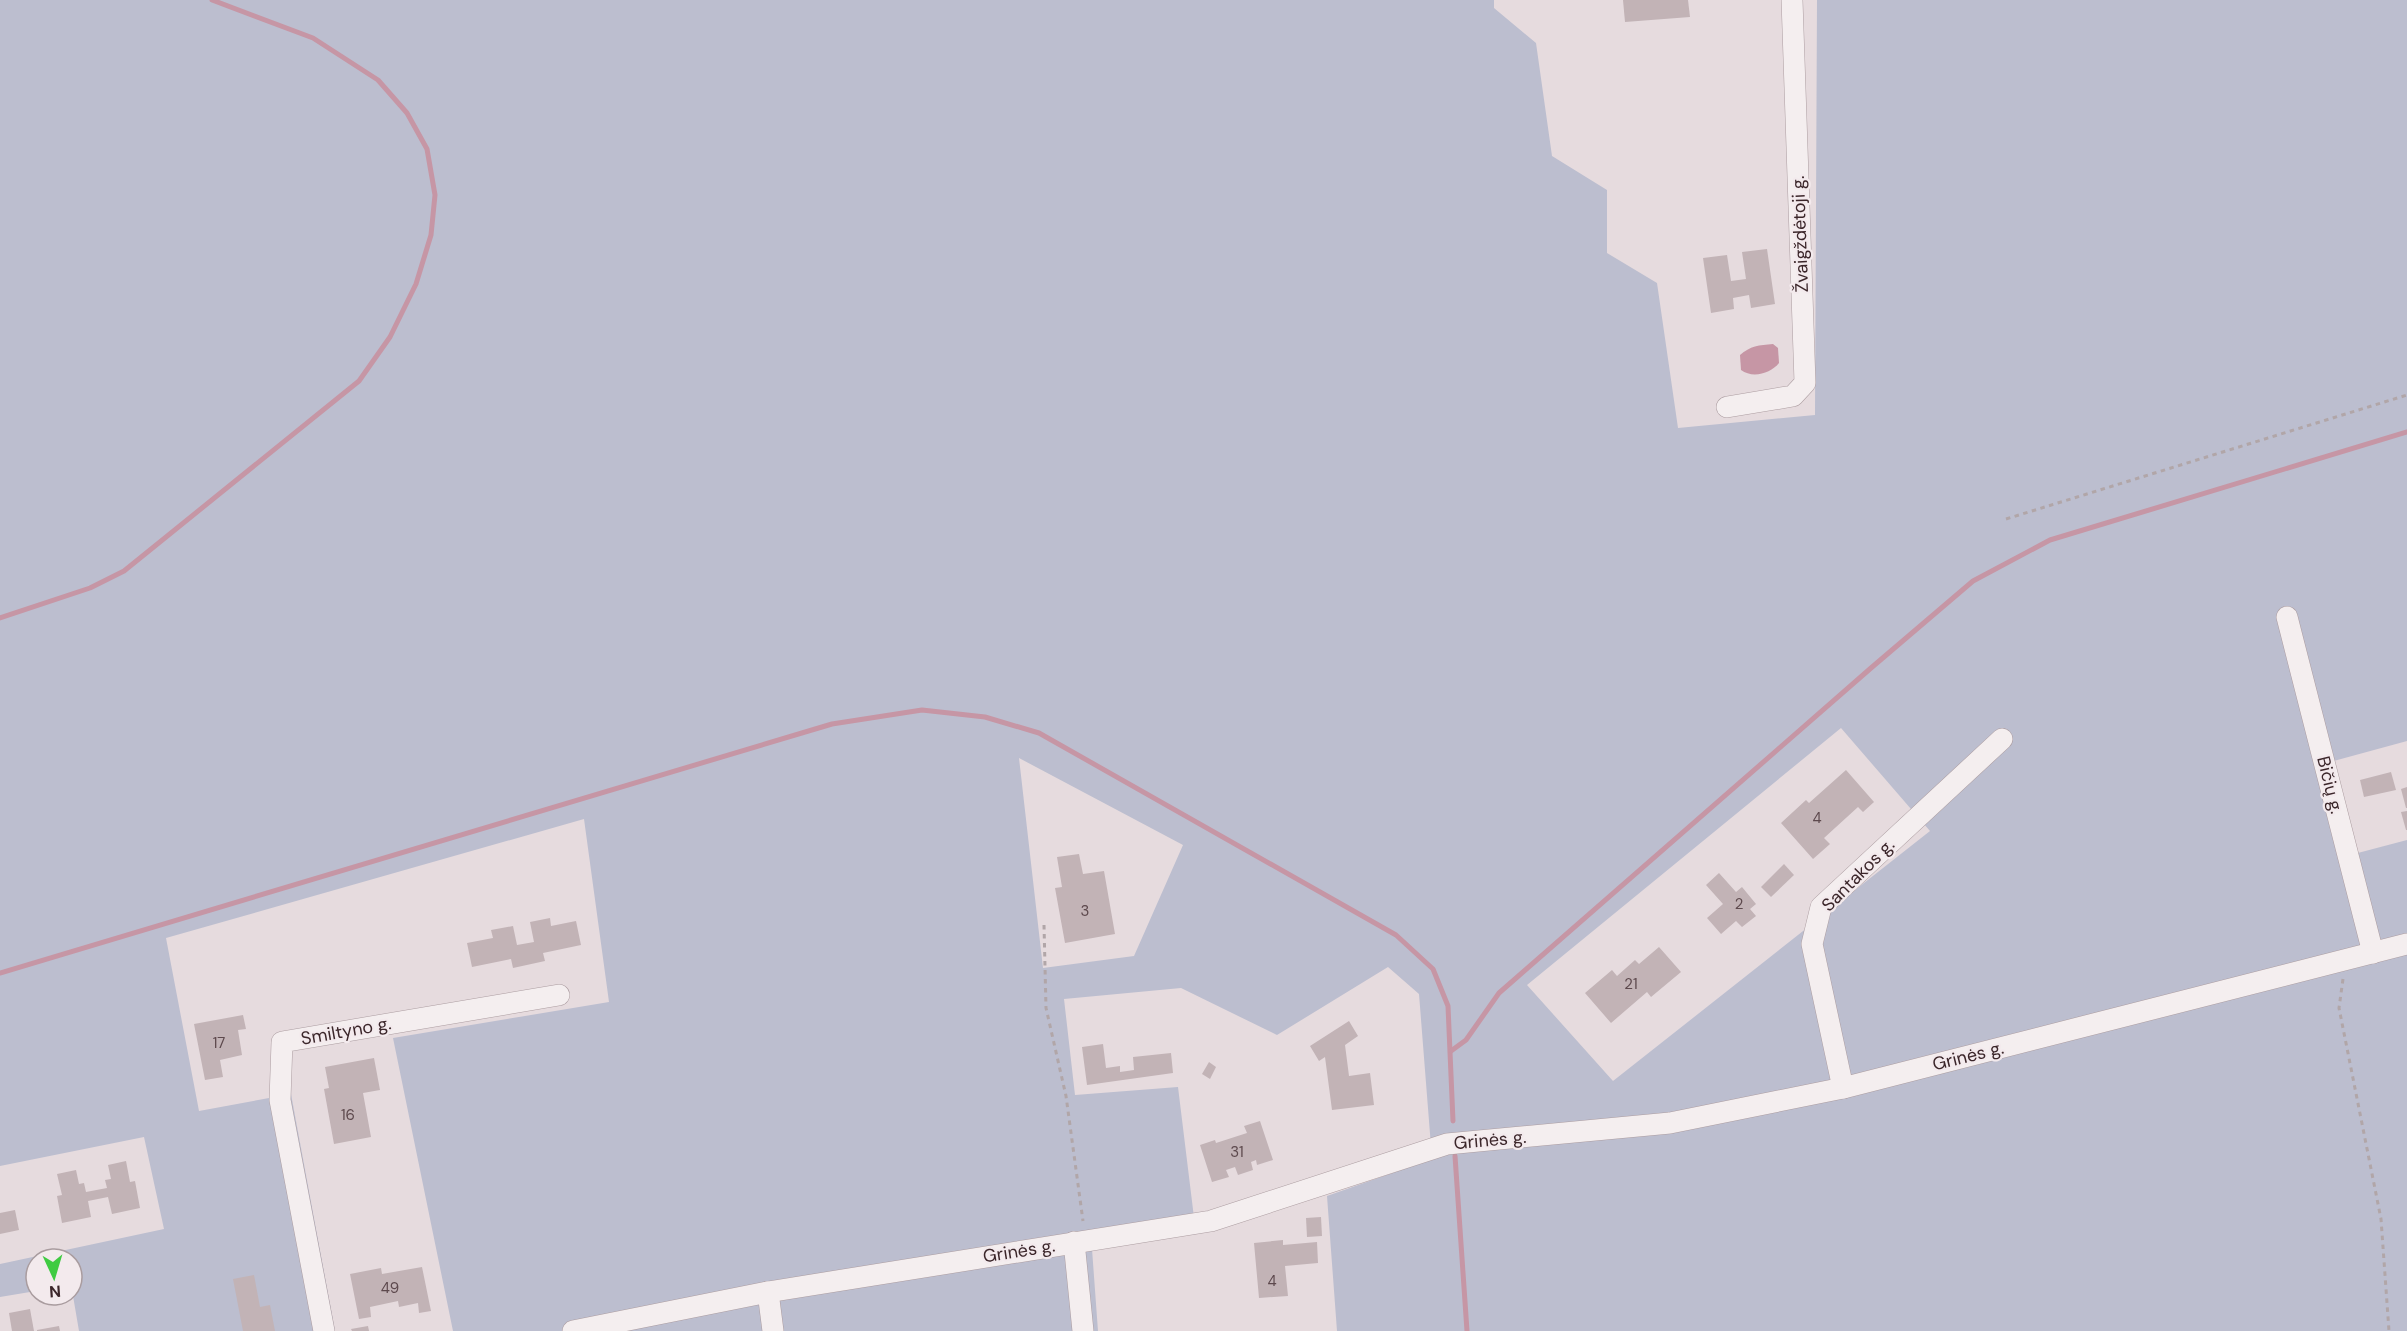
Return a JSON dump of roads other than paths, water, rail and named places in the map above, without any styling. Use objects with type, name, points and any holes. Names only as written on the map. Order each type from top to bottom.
[{"type":"street","name":"Žvaigždėtoji g.","points":[[1727,407],[1793,396],[1804,383],[1792,0]]},
{"type":"street","name":"Bičių g.","points":[[2287,617],[2373,953]]},
{"type":"street","name":"Santakos g.","points":[[1844,1088],[1812,944],[1821,907],[2002,739]]},
{"type":"street","name":"Grinės g.","points":[[573,1331],[768,1292],[1211,1221],[1447,1143],[1670,1123],[1844,1088],[2407,945]]},
{"type":"street","name":"Smiltyno g.","points":[[324,1331],[280,1100],[282,1042],[559,994]]},
{"type":"street","points":[[1079,1241],[1083,1331]]},
{"type":"street","points":[[768,1292],[773,1331]]},
{"type":"waterway","points":[[0,618],[90,588],[124,571],[359,381],[390,337],[416,284],[431,235],[435,195],[427,149],[407,113],[378,80],[313,38],[212,0]]},
{"type":"waterway","points":[[1451,1051],[1466,1040],[1499,993],[1973,581],[2050,540],[2407,432]]},
{"type":"waterway","points":[[0,973],[832,724],[922,710],[985,717],[1039,733],[1396,935],[1433,969],[1448,1006],[1453,1121]]},
{"type":"waterway","points":[[1455,1156],[1467,1331]]}]
